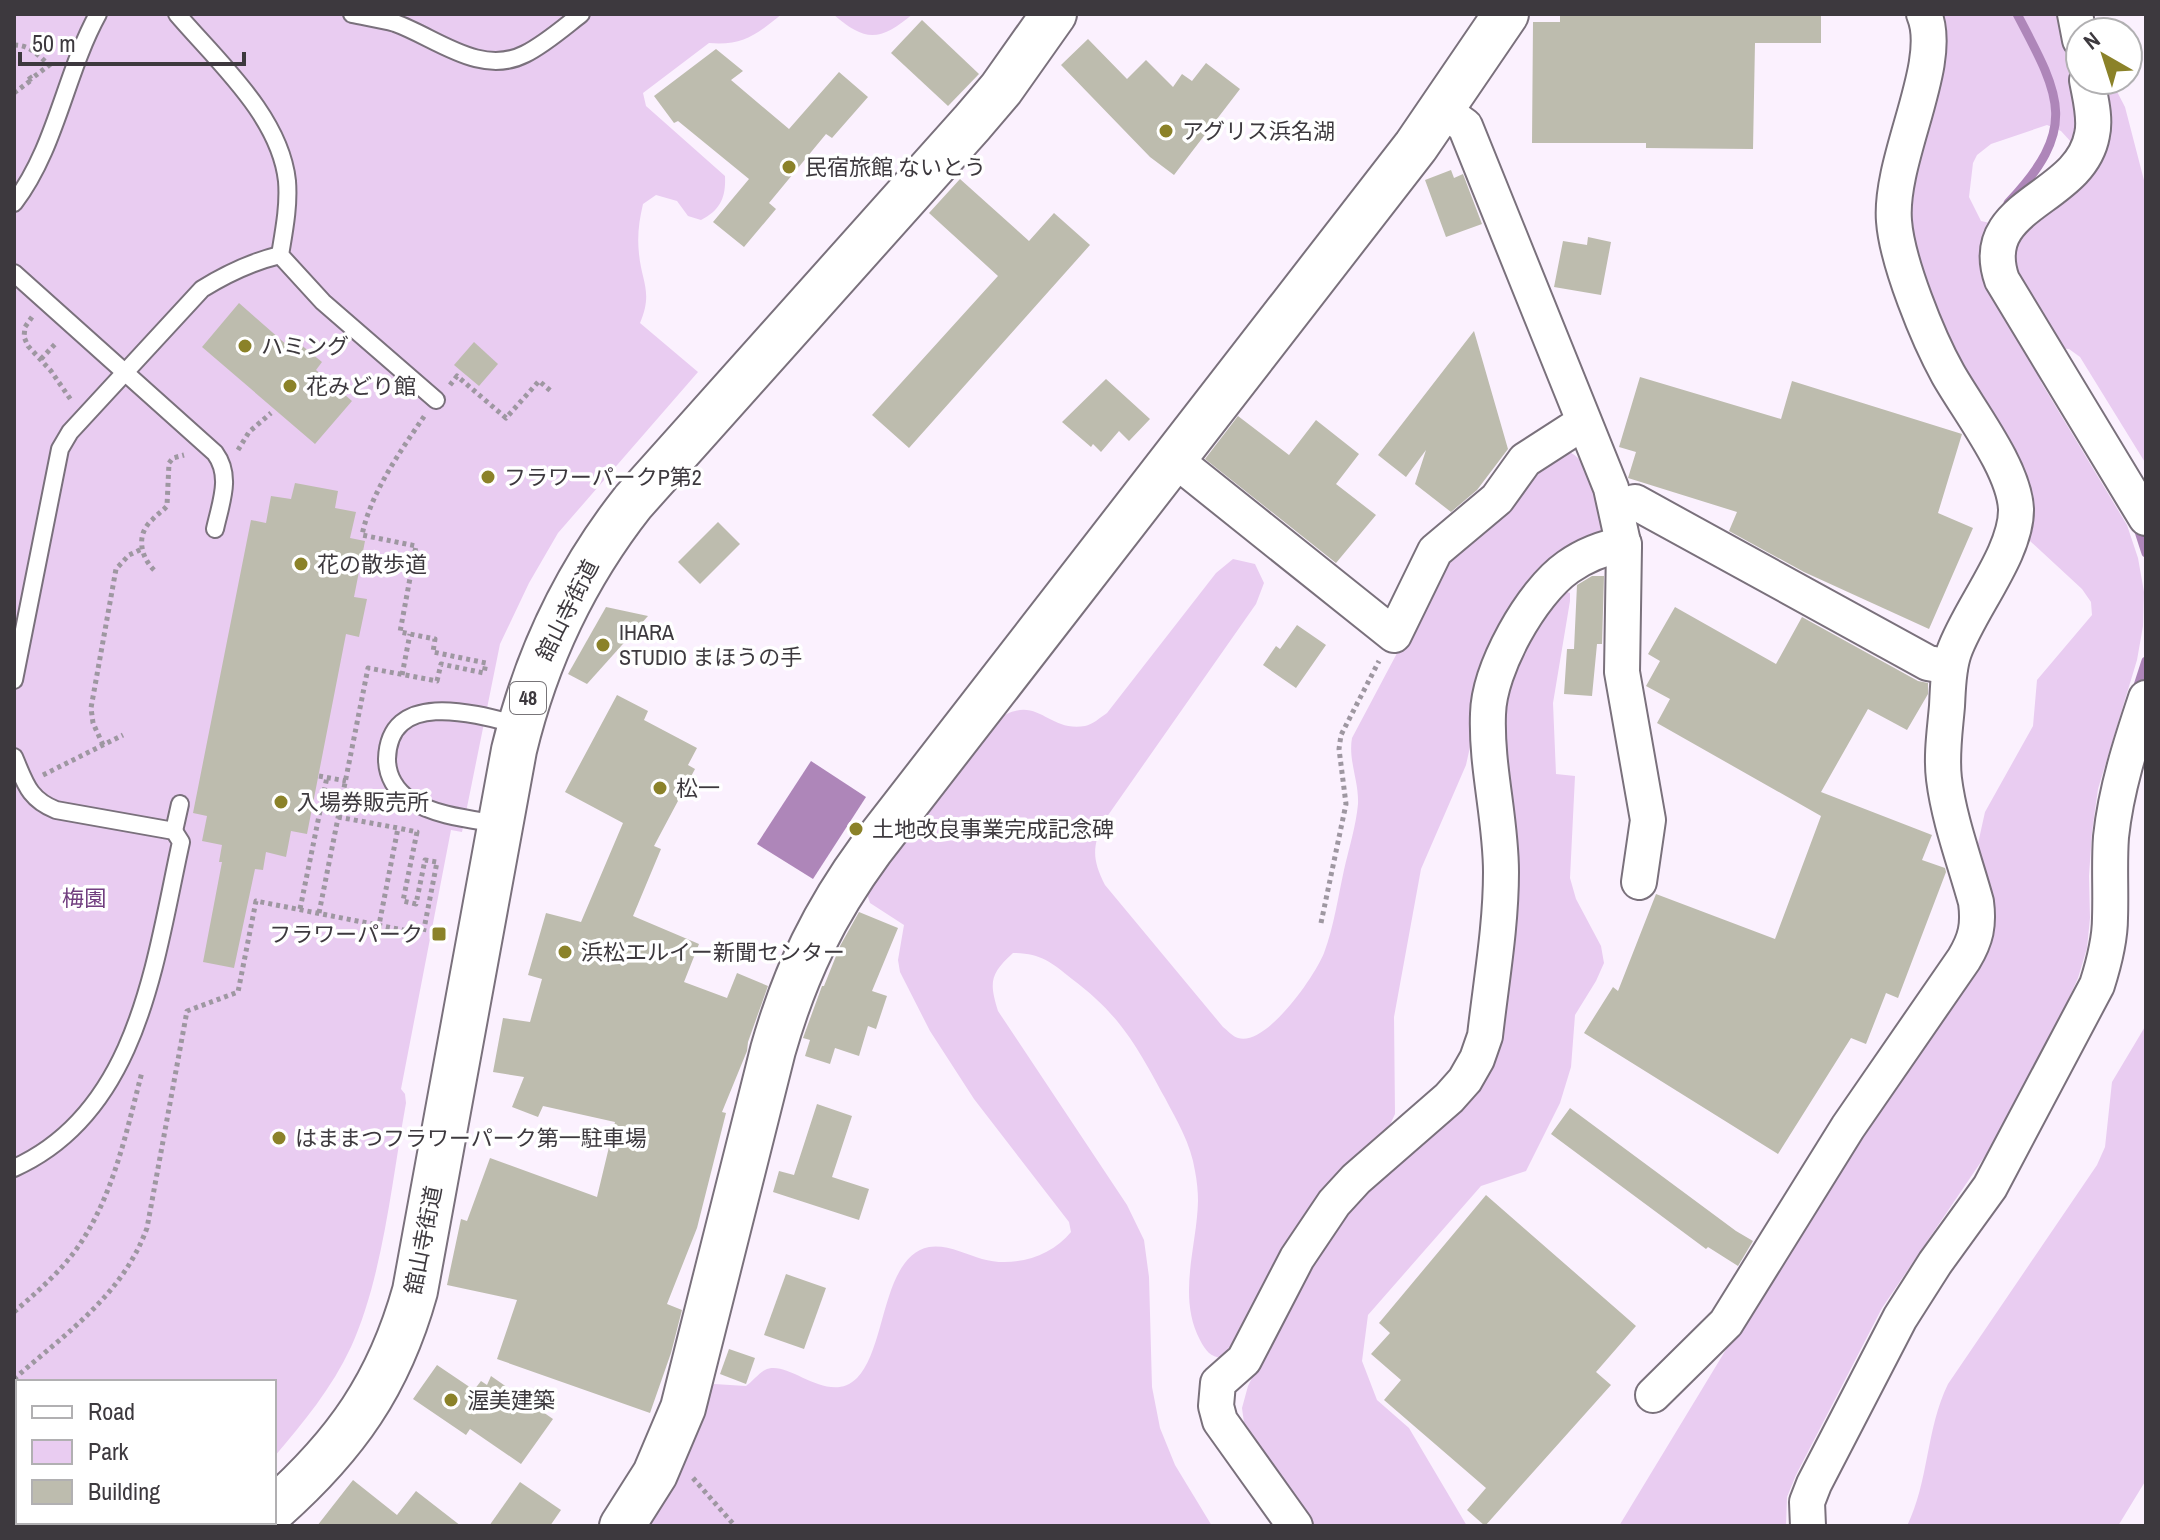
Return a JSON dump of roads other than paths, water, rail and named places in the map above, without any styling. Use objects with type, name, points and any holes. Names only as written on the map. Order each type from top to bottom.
[{"type":"street","name":"舘山寺街道","points":[[276,1507],[324,1462],[349,1432],[377,1388],[404,1329],[415,1291],[520,725],[549,638],[607,535],[685,442],[972,123],[1010,77],[1054,14]]},
{"type":"street","points":[[622,1526],[655,1474],[683,1408],[786,1006],[821,924],[844,885],[871,849],[1443,110],[1506,14]]},
{"type":"street","points":[[1653,1395],[1726,1323],[1834,1149],[1975,942],[1979,922],[1944,776],[1950,667],[1960,636],[2013,533],[2016,510],[2013,487],[1935,349],[1899,248],[1894,223],[1893,197],[1897,172],[1930,44],[1924,14]]},
{"type":"street","points":[[2090,96],[2093,135],[2083,159],[2065,178],[2009,223],[1998,241],[1995,261],[2002,280],[2146,518]]},
{"type":"street","points":[[1443,110],[1465,126],[1617,508],[1624,544],[1625,576],[1622,672],[1648,820],[1639,882]]},
{"type":"street","points":[[1174,459],[1394,635],[1435,551],[1497,499],[1525,460],[1570,431],[1585,426]]},
{"type":"street","points":[[1617,508],[1635,502],[1928,663],[1950,667]]},
{"type":"street","points":[[1295,1526],[1220,1421],[1216,1406],[1218,1383],[1244,1360],[1297,1258],[1344,1190],[1449,1098],[1465,1080],[1477,1059],[1485,1036],[1500,899],[1498,831],[1487,710],[1495,675],[1514,636],[1550,583],[1584,557],[1624,544]]},
{"type":"street","points":[[1808,1526],[1807,1502],[1814,1484],[1900,1318],[1990,1187],[2097,985],[2107,952],[2111,919],[2109,876],[2116,807],[2128,752],[2146,698]]},
{"type":"lane","points":[[14,203],[40,160],[69,79],[98,14]]},
{"type":"lane","points":[[177,14],[266,120],[280,149],[287,181],[280,255],[323,302],[437,399]]},
{"type":"lane","points":[[352,14],[395,23],[457,53],[478,59],[501,60],[522,56],[581,14]]},
{"type":"lane","points":[[14,680],[55,467],[70,432],[202,289],[240,268],[280,255]]},
{"type":"lane","points":[[14,273],[220,459],[225,480],[215,529]]},
{"type":"lane","points":[[500,824],[443,814],[411,801],[391,779],[387,765],[388,750],[393,736],[403,724],[429,711],[463,711],[520,725]]},
{"type":"lane","points":[[14,757],[31,795],[42,804],[56,810],[174,831]]},
{"type":"lane","points":[[14,1168],[53,1145],[79,1122],[102,1096],[120,1066],[133,1034],[158,946],[181,842],[174,831],[180,804]]},
{"type":"waterway","points":[[2008,203],[2046,154],[2054,132],[2056,112],[2044,68],[2017,14]]},
{"type":"waterway","points":[[2136,522],[2146,553]]},
{"type":"waterway","points":[[2136,692],[2146,661]]},
{"type":"place","name":"アグリス浜名湖","points":[[1166,131]]},
{"type":"place","name":"民宿旅館 ないとう","points":[[789,167]]},
{"type":"place","name":"ハミング","points":[[245,346]]},
{"type":"place","name":"花みどり館","points":[[290,386]]},
{"type":"place","name":"フラワーパークP第2","points":[[488,477]]},
{"type":"place","name":"花の散歩道","points":[[301,564]]},
{"type":"place","name":"IHARA STUDIO まほうの手","points":[[603,645]]},
{"type":"place","name":"松一","points":[[660,788]]},
{"type":"place","name":"入場券販売所","points":[[281,802]]},
{"type":"place","name":"土地改良事業完成記念碑","points":[[856,829]]},
{"type":"place","name":"フラワーパーク","points":[[439,934]]},
{"type":"place","name":"浜松エルイー新聞センター","points":[[565,952]]},
{"type":"place","name":"はままつフラワーパーク第一駐車場","points":[[279,1138]]},
{"type":"place","name":"渥美建築","points":[[451,1400]]},
{"type":"park label","name":"梅園","points":[[84,898]]}]
